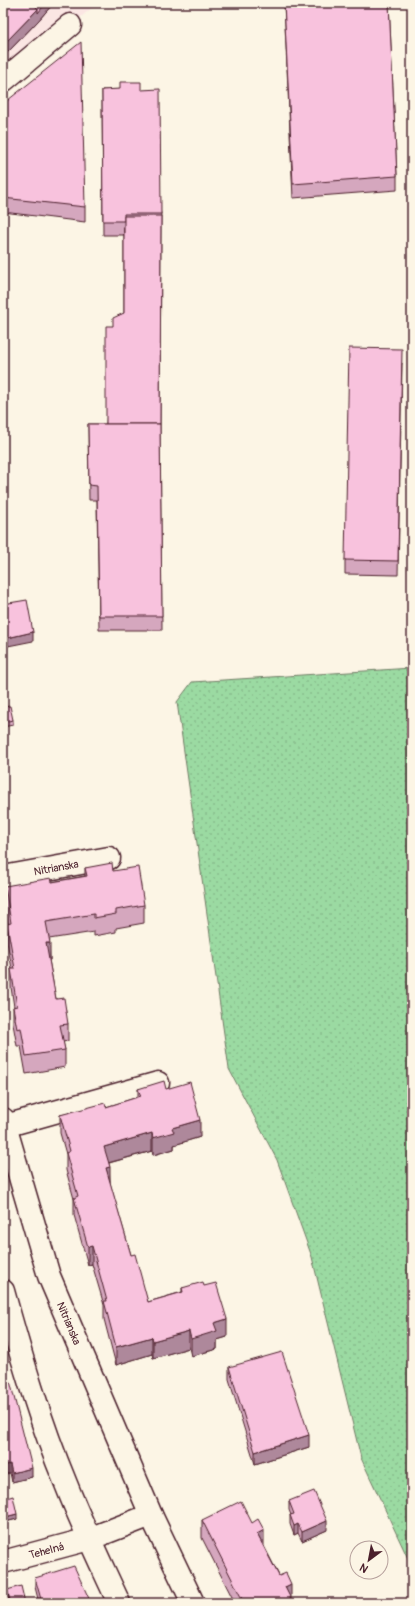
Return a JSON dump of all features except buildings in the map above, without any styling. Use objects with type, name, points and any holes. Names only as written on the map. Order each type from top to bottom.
[{"type":"street","points":[[3,81],[70,25]]},
{"type":"street","name":"Nitrianska","points":[[3,877],[109,858]]},
{"type":"street","name":"Nitrianska","points":[[158,1083],[4,1122],[48,1276],[151,1515],[193,1603]]},
{"type":"street","points":[[3,1291],[42,1420],[65,1484],[119,1603]]},
{"type":"street","points":[[89,1539],[151,1515]]},
{"type":"street","name":"Tehelná","points":[[3,1562],[89,1539]]},
{"type":"shaded area","points":[[3,3],[98,3],[3,81]]},
{"type":"green space","points":[[412,668],[412,1567],[361,1458],[312,1257],[277,1160],[229,1069],[177,702],[192,682]]}]
